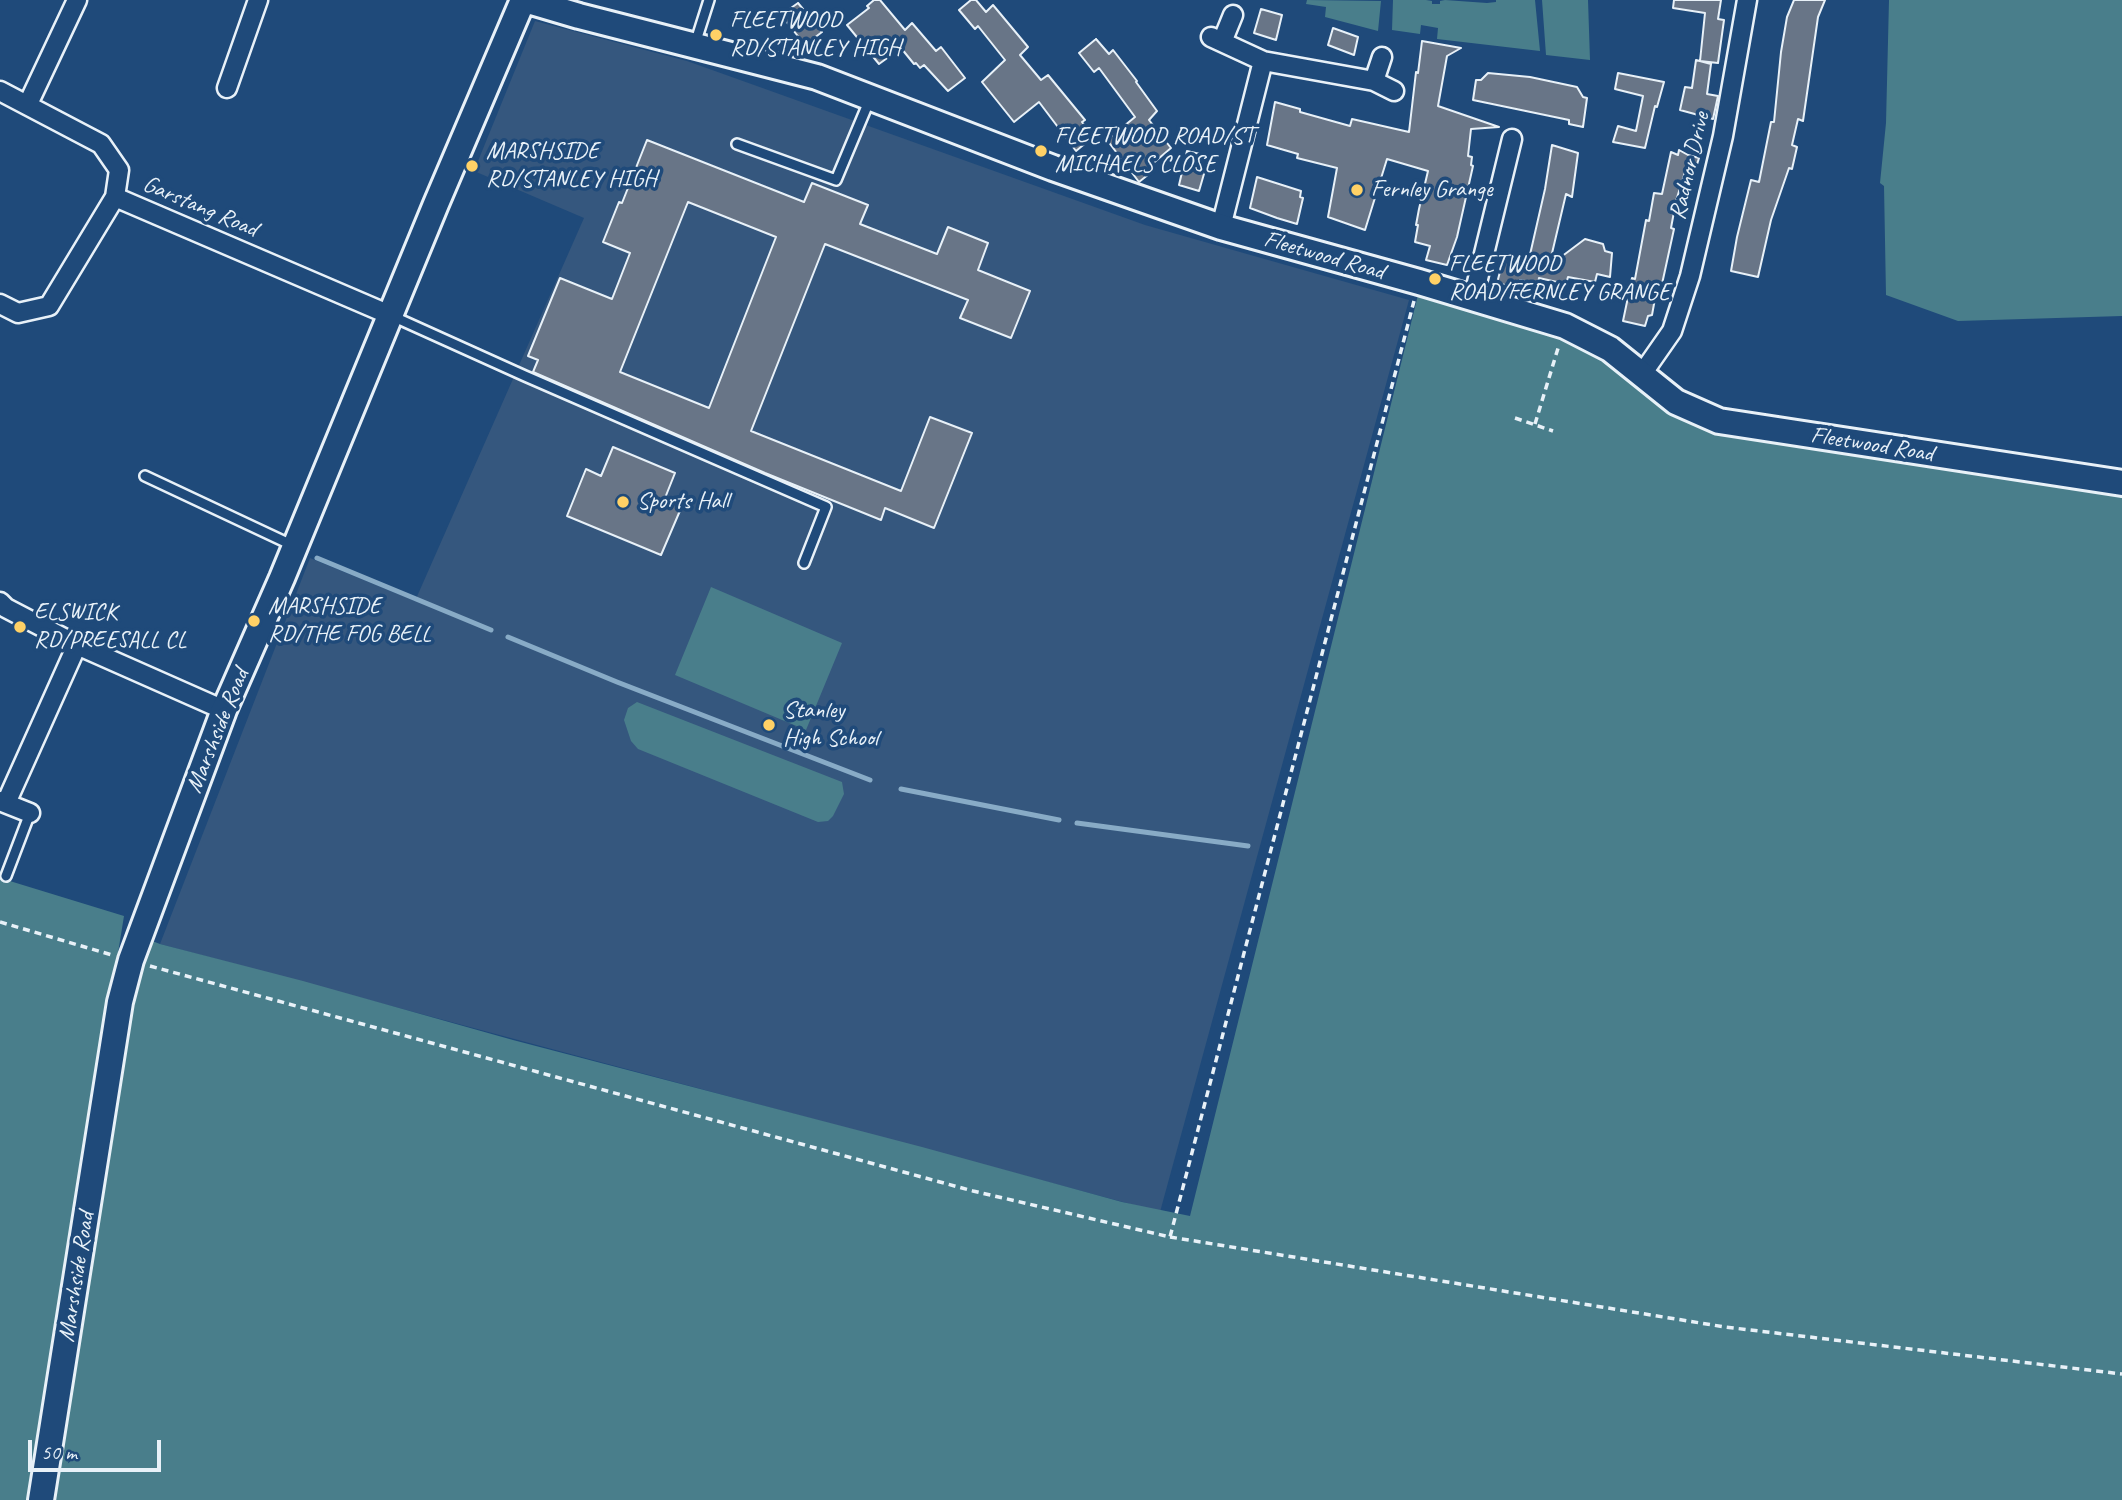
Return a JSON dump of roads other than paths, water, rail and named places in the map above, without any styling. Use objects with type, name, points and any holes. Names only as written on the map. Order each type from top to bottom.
[{"type":"street","points":[[28,104],[76,0]]},
{"type":"street","points":[[227,88],[258,0]]},
{"type":"street","name":"Fleetwood Road","points":[[524,0],[817,77],[1053,168],[1221,227],[1566,326],[1610,349],[1676,402],[1719,421],[2122,483]]},
{"type":"street","name":"Marshside Road","points":[[41,1500],[120,1002],[131,960],[224,710],[524,0]]},
{"type":"street","name":"Radnor Drive","points":[[1642,374],[1672,331],[1690,276],[1723,136],[1747,0]]},
{"type":"street","points":[[1233,15],[1216,39],[1263,61],[1374,81],[1394,91]]},
{"type":"street","points":[[1374,81],[1382,57]]},
{"type":"street","points":[[1221,227],[1263,61]]},
{"type":"street","points":[[0,91],[101,144],[119,170],[115,197]]},
{"type":"street","points":[[1473,299],[1512,139]]},
{"type":"street","name":"Garstang Road","points":[[0,304],[18,313],[48,306],[115,197],[390,315]]},
{"type":"street","points":[[0,603],[77,645],[224,710]]},
{"type":"street","points":[[30,813],[3,802],[77,645]]},
{"type":"lane","points":[[694,45],[709,0]]},
{"type":"lane","points":[[737,144],[836,180],[870,97]]},
{"type":"lane","points":[[390,315],[826,507],[804,562]]},
{"type":"lane","points":[[145,476],[295,546]]},
{"type":"lane","points":[[6,876],[30,813]]},
{"type":"waterway","points":[[317,558],[491,630]]},
{"type":"waterway","points":[[508,637],[870,780]]},
{"type":"waterway","points":[[901,789],[1059,820]]},
{"type":"waterway","points":[[1077,823],[1248,846]]},
{"type":"place","name":"FLEETWOOD RD/STANLEY HIGH","points":[[716,35]]},
{"type":"place","name":"FLEETWOOD ROAD/ST MICHAELS CLOSE","points":[[1041,151]]},
{"type":"place","name":"MARSHSIDE RD/STANLEY HIGH","points":[[472,166]]},
{"type":"place","name":"Fernley Grange","points":[[1357,190]]},
{"type":"place","name":"FLEETWOOD ROAD/FERNLEY GRANGE","points":[[1435,279]]},
{"type":"place","name":"Sports Hall","points":[[623,502]]},
{"type":"place","name":"MARSHSIDE RD/THE FOG BELL","points":[[254,621]]},
{"type":"place","name":"ELSWICK RD/PREESALL CL","points":[[20,627]]},
{"type":"place","name":"Stanley High School","points":[[769,725]]}]
